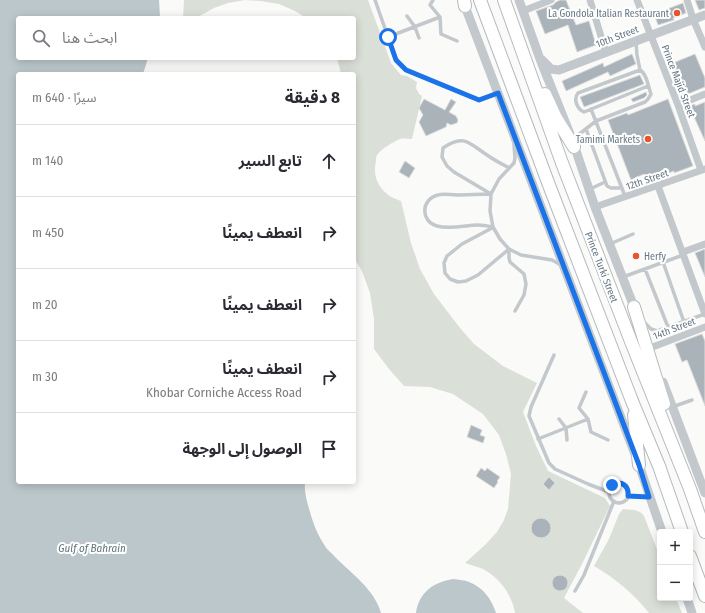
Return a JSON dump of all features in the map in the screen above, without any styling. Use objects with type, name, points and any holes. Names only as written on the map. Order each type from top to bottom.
[{"type":"main road","name":"Prince Turki Street","points":[[480,0],[632,402],[659,466],[681,529]]},
{"type":"main road","name":"Prince Turki Street","points":[[504,0],[562,164],[690,489],[705,532]]},
{"type":"main road","points":[[512,21],[556,118],[573,143]]},
{"type":"main road","points":[[635,310],[690,489]]},
{"type":"main road","points":[[632,402],[639,465]]},
{"type":"main road","points":[[693,564],[705,596]]},
{"type":"street","name":"Prince Turki Street","points":[[519,0],[573,143],[594,207],[672,407],[702,479],[705,493]]},
{"type":"street","points":[[523,11],[536,3],[551,0]]},
{"type":"street","points":[[590,0],[606,53]]},
{"type":"street","name":"Prince Majid Street","points":[[636,0],[703,170]]},
{"type":"street","points":[[687,0],[705,47]]},
{"type":"street","points":[[464,2],[639,465],[661,529]]},
{"type":"street","name":"10th Street","points":[[540,59],[551,69],[559,70],[705,15]]},
{"type":"street","points":[[678,105],[705,94]]},
{"type":"street","name":"12th Street","points":[[594,207],[703,170]]},
{"type":"street","points":[[658,186],[684,253],[705,314]]},
{"type":"street","points":[[684,253],[705,244]]},
{"type":"street","name":"14th Street","points":[[650,348],[705,327]]},
{"type":"street","points":[[688,601],[692,613]]},
{"type":"lane","points":[[375,0],[396,60],[406,70],[479,100],[498,93]]},
{"type":"lane","points":[[433,0],[430,5],[440,17],[440,34],[457,41]]},
{"type":"lane","points":[[407,16],[415,27],[419,38]]},
{"type":"lane","points":[[388,37],[440,17]]},
{"type":"lane","points":[[573,143],[596,121],[645,102],[648,99],[650,94],[643,71],[640,70],[636,42]]},
{"type":"lane","points":[[640,70],[578,93],[575,99],[578,108],[580,111],[584,112],[648,86]]},
{"type":"lane","points":[[591,109],[625,196]]},
{"type":"lane","points":[[586,129],[607,186],[610,188],[622,188]]},
{"type":"lane","points":[[512,132],[515,158],[514,164],[499,179],[491,194],[490,211],[493,227],[500,239],[509,249],[521,255],[552,260],[563,266]]},
{"type":"lane","points":[[491,194],[454,172],[447,166],[442,157],[443,148],[450,143],[459,140],[469,142],[509,168]]},
{"type":"lane","points":[[589,190],[605,182]]},
{"type":"lane","points":[[491,194],[438,195],[426,204],[425,213],[430,223],[438,226],[448,227],[479,225],[493,227]]},
{"type":"lane","points":[[493,227],[462,244],[447,256],[444,263],[445,273],[450,279],[458,282],[466,281],[478,275],[509,249]]},
{"type":"lane","points":[[609,244],[633,234]]},
{"type":"lane","points":[[509,249],[510,262],[524,274],[526,284],[524,295],[515,311]]},
{"type":"lane","points":[[622,277],[684,253]]},
{"type":"lane","points":[[663,262],[684,322]]},
{"type":"lane","points":[[645,269],[668,327]]},
{"type":"lane","points":[[635,310],[654,331],[705,314]]},
{"type":"lane","points":[[554,355],[531,407],[529,416],[538,439],[549,463],[555,469],[591,486],[609,492]]},
{"type":"lane","points":[[586,392],[579,408],[588,419],[591,432],[608,440]]},
{"type":"lane","points":[[672,407],[692,400]]},
{"type":"lane","points":[[558,419],[566,428],[567,440]]},
{"type":"lane","points":[[538,439],[588,419]]},
{"type":"lane","points":[[615,484],[622,484],[627,487],[628,496],[624,501],[614,501],[610,497],[610,488],[615,484]]},
{"type":"lane","points":[[628,496],[649,497]]},
{"type":"lane","points":[[575,591],[584,575],[614,501]]},
{"type":"shaded area","points":[[184,0],[245,0],[228,3],[214,8],[200,16],[183,16]]},
{"type":"shaded area","points":[[245,0],[368,0],[391,63],[401,75],[407,76],[417,82],[416,88],[422,96],[412,139],[400,139],[387,146],[379,153],[376,156],[375,175],[380,187],[384,191],[395,199],[401,201],[411,243],[420,269],[434,294],[460,328],[474,344],[503,366],[537,383],[523,412],[536,446],[548,471],[605,498],[610,506],[564,598],[583,613],[515,613],[508,594],[495,577],[483,569],[465,563],[497,532],[504,520],[508,509],[511,474],[499,435],[483,414],[453,394],[430,387],[404,386],[374,349],[374,319],[370,293],[362,271],[356,261],[356,72],[340,72],[338,60],[356,60],[356,16],[303,16],[279,4]]},
{"type":"shaded area","points":[[623,509],[640,512],[644,516],[657,549],[657,601],[677,601],[682,613],[649,613],[624,587],[594,566],[609,539],[619,514]]},
{"type":"water","name":"Gulf of Bahrain","points":[[0,0],[159,0],[160,16],[16,16],[16,60],[147,60],[144,72],[16,72],[16,484],[305,484],[305,493],[309,508],[314,525],[322,542],[328,550],[368,589],[374,597],[381,613],[0,613]]},
{"type":"water","points":[[446,580],[464,580],[479,587],[492,603],[496,613],[416,613],[420,599],[428,589]]},
{"type":"building","points":[[560,0],[566,0],[576,25],[589,21],[596,45],[577,52],[568,25],[545,34],[536,11],[553,5]]},
{"type":"building","points":[[695,0],[705,0],[705,8],[699,10]]},
{"type":"building","points":[[683,3],[686,13],[673,18],[674,20],[658,25],[654,14]]},
{"type":"building","points":[[632,54],[636,64],[610,76],[608,72],[566,91],[562,81],[603,63],[604,67]]},
{"type":"building","points":[[695,54],[705,78],[705,87],[683,96],[676,78],[674,79],[668,65]]},
{"type":"building","points":[[640,75],[644,84],[584,107],[580,97]]},
{"type":"building","points":[[646,92],[647,95],[644,98],[633,102],[631,99]]},
{"type":"building","points":[[424,99],[445,110],[451,99],[456,102],[449,112],[456,116],[458,120],[457,123],[451,125],[447,123],[446,127],[426,136],[419,122],[423,115],[419,108]]},
{"type":"building","points":[[668,99],[693,166],[647,181],[644,174],[631,180],[608,120],[627,113],[628,115]]},
{"type":"building","points":[[705,102],[705,141],[689,106],[695,104],[695,106]]},
{"type":"building","points":[[405,161],[415,168],[409,178],[399,172]]},
{"type":"building","points":[[705,249],[705,277],[695,253]]},
{"type":"building","points":[[702,334],[705,341],[705,406],[687,360],[682,362],[675,344]]},
{"type":"building","points":[[471,425],[482,430],[480,435],[485,437],[483,443],[467,437]]},
{"type":"building","points":[[481,468],[485,471],[487,468],[500,477],[494,488],[476,476]]},
{"type":"building","points":[[549,477],[555,483],[549,490],[543,484]]},
{"type":"building","points":[[537,518],[545,518],[551,524],[551,532],[545,538],[537,538],[531,532],[531,524]]},
{"type":"building","points":[[560,575],[567,580],[568,583],[563,590],[560,591],[553,586],[552,583],[557,576]]},
{"type":"place","name":"La Gondola Italian Restaurant","points":[[677,13]]},
{"type":"place","name":"Tamimi Markets","points":[[648,139]]},
{"type":"place","name":"Herfy","points":[[636,256]]},
{"type":"route","points":[[388,37],[396,60],[406,70],[479,100],[498,93],[639,465],[649,497],[628,496],[628,490],[625,485],[618,483],[612,485]]}]
